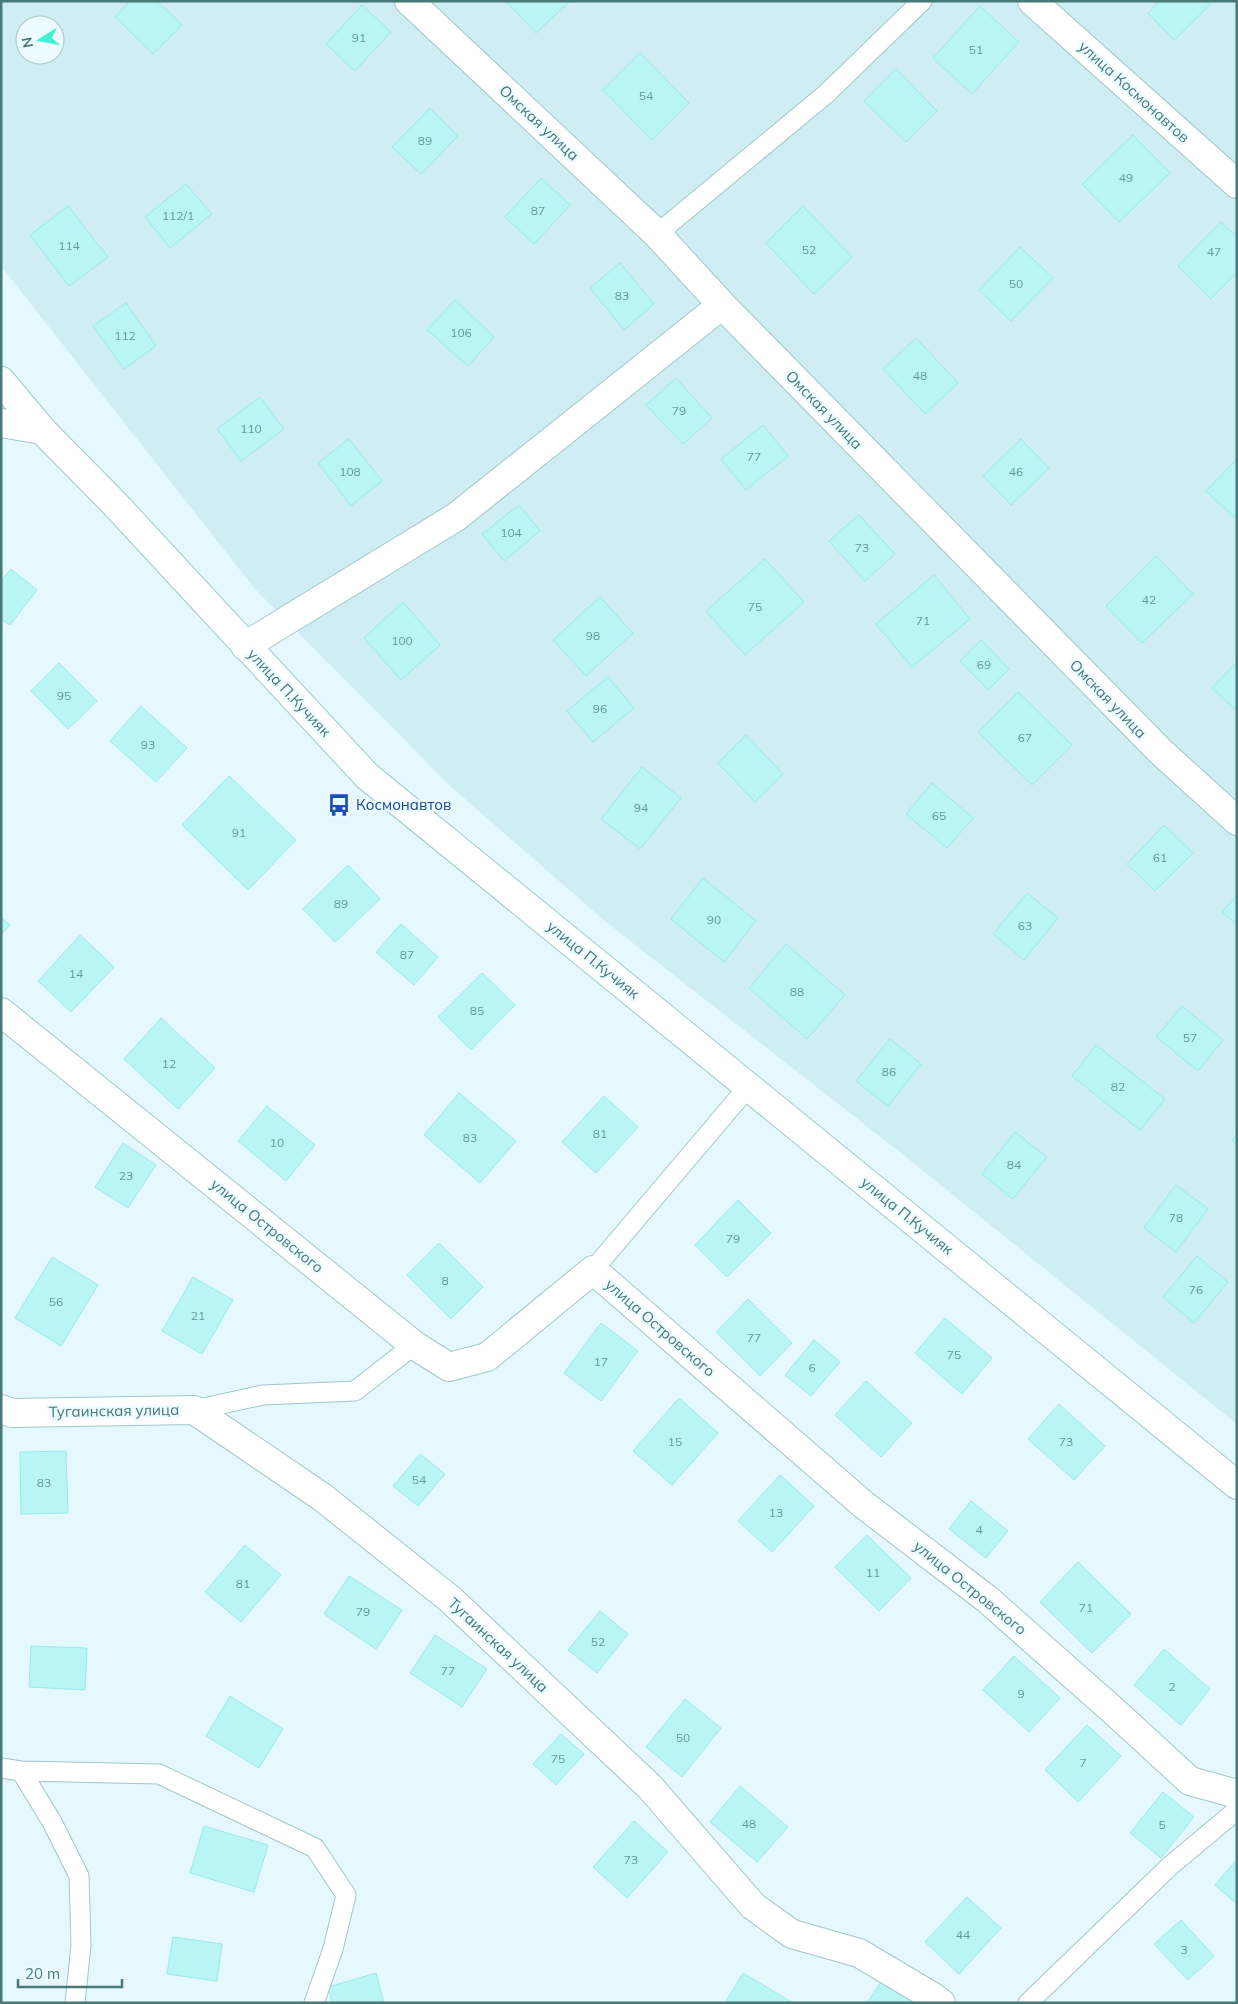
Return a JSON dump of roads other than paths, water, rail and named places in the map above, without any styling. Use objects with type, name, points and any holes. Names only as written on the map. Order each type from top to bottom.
[{"type":"street","name":"Омская улица","points":[[409,1],[657,234],[722,305],[1161,752],[1237,821]]},
{"type":"street","name":"улица Космонавтов","points":[[1032,1],[1237,184]]},
{"type":"street","points":[[245,646],[456,517],[722,305]]},
{"type":"street","name":"улица П.Кучияк","points":[[1,381],[42,430],[114,502],[367,776],[1237,1485]]},
{"type":"street","points":[[1,423],[42,430]]},
{"type":"street","name":"улица Островского","points":[[1,1012],[414,1345],[449,1367],[487,1357],[593,1270],[864,1505],[987,1600],[1190,1781],[1237,1794]]},
{"type":"street","name":"Тугаинская улица","points":[[1,1409],[12,1413],[194,1410],[322,1497],[450,1599],[650,1787],[753,1906],[792,1934],[859,1953],[933,1996],[941,2003]]},
{"type":"lane","points":[[657,234],[826,94],[922,1]]},
{"type":"lane","points":[[593,1270],[748,1087]]},
{"type":"lane","points":[[194,1410],[263,1395],[356,1391],[414,1345]]},
{"type":"lane","points":[[1,1768],[21,1771],[159,1774],[315,1848],[346,1895],[333,1949],[314,2003]]},
{"type":"lane","points":[[21,1771],[52,1822],[79,1876],[81,1945],[75,2003]]},
{"type":"lane","points":[[1028,2003],[1170,1866],[1237,1810]]},
{"type":"place","name":"Космонавтов","points":[[339,805]]}]
